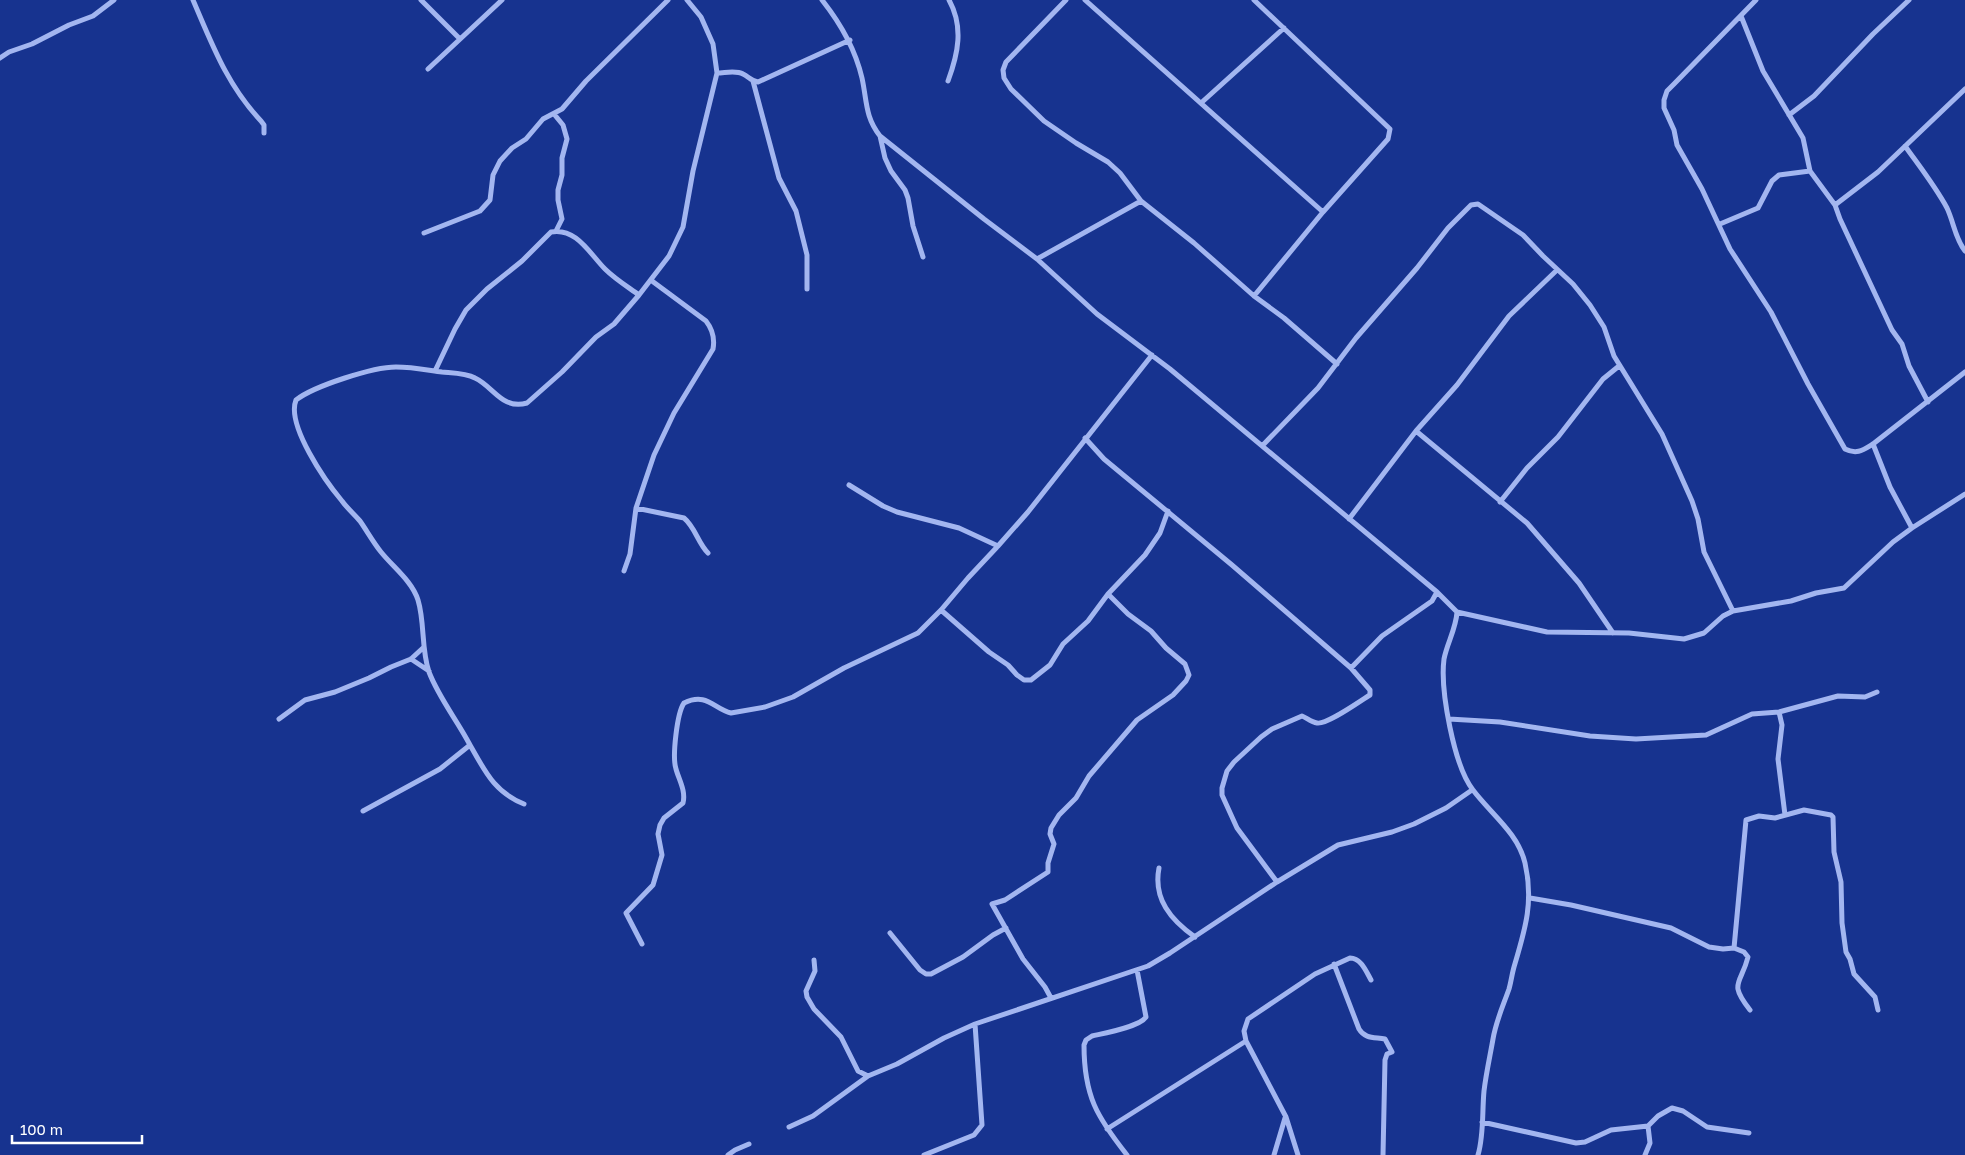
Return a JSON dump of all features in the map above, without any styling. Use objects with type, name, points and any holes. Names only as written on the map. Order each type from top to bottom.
[{"type":"street","points":[[0,58],[9,52],[32,44],[69,25],[93,16],[114,0]]},
{"type":"street","points":[[193,0],[220,61],[236,91],[264,125],[264,132]]},
{"type":"street","points":[[421,0],[459,38]]},
{"type":"street","points":[[428,69],[459,38],[502,0]]},
{"type":"street","points":[[424,234],[480,211],[487,205],[492,193],[493,175],[500,161],[512,148],[526,139],[543,119],[554,114],[567,103],[586,81],[668,0]]},
{"type":"street","points":[[524,804],[502,792],[488,775],[470,745],[429,671],[418,601],[412,588],[381,552],[360,521],[318,470],[300,434],[295,418],[294,405],[300,397],[346,377],[395,367],[475,377],[506,403],[514,405],[527,403],[562,372],[596,337],[614,324],[652,281],[669,256],[683,227],[693,171],[717,73],[713,44],[701,17],[687,0]]},
{"type":"street","points":[[822,0],[838,20],[850,40],[862,78],[870,120],[880,136],[885,158],[891,171],[905,190],[913,226],[923,257]]},
{"type":"street","points":[[948,0],[956,12],[958,33],[957,56],[948,81]]},
{"type":"street","points":[[1066,0],[1006,62],[1003,70],[1004,78],[1011,89],[1044,120],[1076,143],[1108,162],[1120,173],[1141,200],[1337,364]]},
{"type":"street","points":[[1085,0],[1323,212]]},
{"type":"street","points":[[1254,0],[1390,129],[1388,138],[1323,212],[1254,296]]},
{"type":"street","points":[[1756,0],[1674,84],[1667,92],[1664,100],[1664,108],[1674,130],[1677,145],[1720,224],[1730,248],[1771,312],[1808,384],[1846,449],[1852,453],[1860,452],[1873,444],[1965,372]]},
{"type":"street","points":[[1789,115],[1814,96],[1866,41],[1909,0]]},
{"type":"street","points":[[1740,16],[1763,71],[1806,147],[1810,172],[1836,205],[1840,219],[1879,304],[1892,330],[1902,344],[1909,366],[1928,402]]},
{"type":"street","points":[[1201,103],[1284,28]]},
{"type":"street","points":[[717,73],[738,72],[758,82],[850,40]]},
{"type":"street","points":[[753,81],[779,178],[796,211],[808,256],[807,289]]},
{"type":"street","points":[[1836,205],[1878,172],[1965,89]]},
{"type":"street","points":[[554,114],[563,125],[567,139],[562,158],[562,175],[558,190],[562,219],[556,232]]},
{"type":"street","points":[[880,136],[1037,259],[1103,319],[1152,355],[1263,445],[1437,592],[1457,612],[1547,632],[1661,635],[1684,639],[1704,633],[1723,616],[1732,612],[1791,601],[1816,593],[1844,588],[1875,557],[1912,528],[1965,494]]},
{"type":"street","points":[[1906,146],[1930,179],[1948,210],[1959,244],[1965,251]]},
{"type":"street","points":[[1720,224],[1758,208],[1772,181],[1778,175],[1810,172]]},
{"type":"street","points":[[1037,259],[1141,200]]},
{"type":"street","points":[[1263,445],[1318,388],[1356,338],[1417,268],[1448,228],[1471,205],[1478,204],[1523,235],[1573,284],[1590,305],[1604,327],[1608,342],[1619,366],[1662,434],[1692,501],[1698,518],[1704,552],[1732,612]]},
{"type":"street","points":[[435,371],[466,310],[487,289],[522,261],[547,236],[556,232],[568,234],[580,242],[605,269],[639,296]]},
{"type":"street","points":[[1349,519],[1416,431],[1457,385],[1508,316],[1557,270]]},
{"type":"street","points":[[624,571],[630,554],[636,508],[654,455],[674,413],[713,349],[714,340],[711,327],[706,321],[652,281]]},
{"type":"street","points":[[642,944],[626,913],[653,885],[662,855],[658,834],[660,824],[664,818],[683,803],[684,793],[673,756],[678,718],[684,703],[694,700],[711,702],[731,714],[779,703],[844,668],[918,633],[998,546],[1152,355]]},
{"type":"street","points":[[1500,502],[1527,468],[1558,437],[1603,379],[1619,366]]},
{"type":"street","points":[[1416,431],[1527,523],[1579,584],[1613,633]]},
{"type":"street","points":[[1085,438],[1104,459],[1168,511],[1351,668],[1370,690],[1370,695],[1346,711],[1321,723],[1316,723],[1302,716],[1272,729],[1234,762],[1224,779],[1222,795],[1237,828],[1277,882]]},
{"type":"street","points":[[1873,444],[1890,487],[1912,528]]},
{"type":"street","points":[[849,485],[883,506],[898,512],[959,528],[998,546]]},
{"type":"street","points":[[636,508],[684,518],[690,523],[700,545],[708,553]]},
{"type":"street","points":[[941,610],[1008,665],[1017,675],[1024,680],[1031,680],[1050,665],[1063,644],[1088,620],[1108,594],[1145,555],[1160,533],[1168,511]]},
{"type":"street","points":[[1351,668],[1382,636],[1432,601],[1437,592]]},
{"type":"street","points":[[1051,998],[1045,987],[1023,960],[992,904],[1005,900],[1048,872],[1048,863],[1054,844],[1050,834],[1051,828],[1059,815],[1076,798],[1089,776],[1137,720],[1173,695],[1189,676],[1185,664],[1166,648],[1151,631],[1128,614],[1108,594]]},
{"type":"street","points":[[1457,612],[1444,660],[1444,688],[1456,756],[1472,790],[1507,829],[1518,845],[1529,883],[1530,898],[1525,932],[1510,987],[1496,1023],[1484,1088],[1478,1155]]},
{"type":"street","points":[[279,719],[305,700],[347,688],[391,667],[411,660],[424,647]]},
{"type":"street","points":[[411,660],[429,671]]},
{"type":"street","points":[[1449,719],[1500,722],[1590,736],[1636,739],[1706,735],[1752,714],[1779,712],[1838,696],[1865,697],[1877,692]]},
{"type":"street","points":[[1779,712],[1782,725],[1778,759],[1785,815]]},
{"type":"street","points":[[363,811],[440,769],[470,745]]},
{"type":"street","points":[[789,1127],[813,1116],[868,1076],[897,1064],[944,1038],[976,1024],[1137,970],[1170,953],[1277,882],[1338,845],[1392,832],[1414,824],[1446,808],[1472,790]]},
{"type":"street","points":[[1734,948],[1746,820],[1759,816],[1775,818],[1809,810],[1833,817],[1834,852],[1842,882],[1842,923],[1846,952],[1854,974],[1875,997],[1878,1010]]},
{"type":"street","points":[[1159,868],[1156,882],[1171,918],[1195,937]]},
{"type":"street","points":[[1530,898],[1571,904],[1671,928],[1714,949],[1734,948],[1744,952],[1748,957],[1740,975],[1738,991],[1740,997],[1750,1010]]},
{"type":"street","points":[[890,933],[920,970],[926,974],[931,974],[963,958],[992,935],[1006,928]]},
{"type":"street","points":[[1298,1155],[1286,1117],[1246,1041],[1244,1031],[1248,1019],[1315,974],[1334,964],[1355,958],[1371,980]]},
{"type":"street","points":[[814,960],[815,971],[806,991],[807,997],[814,1008],[840,1037],[858,1071],[868,1076]]},
{"type":"street","points":[[1334,964],[1362,1034],[1370,1038],[1385,1039],[1392,1052],[1387,1054],[1385,1060],[1383,1155]]},
{"type":"street","points":[[1127,1155],[1107,1129],[1090,1098],[1084,1045],[1086,1040],[1092,1036],[1133,1026],[1142,1022],[1146,1017],[1137,970]]},
{"type":"street","points":[[924,1155],[974,1135],[982,1125],[976,1024]]},
{"type":"street","points":[[1107,1129],[1246,1041]]},
{"type":"street","points":[[1482,1122],[1576,1143],[1585,1142],[1611,1130],[1648,1126],[1658,1116],[1672,1108],[1683,1111],[1707,1127],[1750,1133]]},
{"type":"street","points":[[1274,1155],[1286,1117]]},
{"type":"street","points":[[1645,1155],[1650,1143],[1648,1126]]},
{"type":"street","points":[[728,1155],[749,1144]]}]
